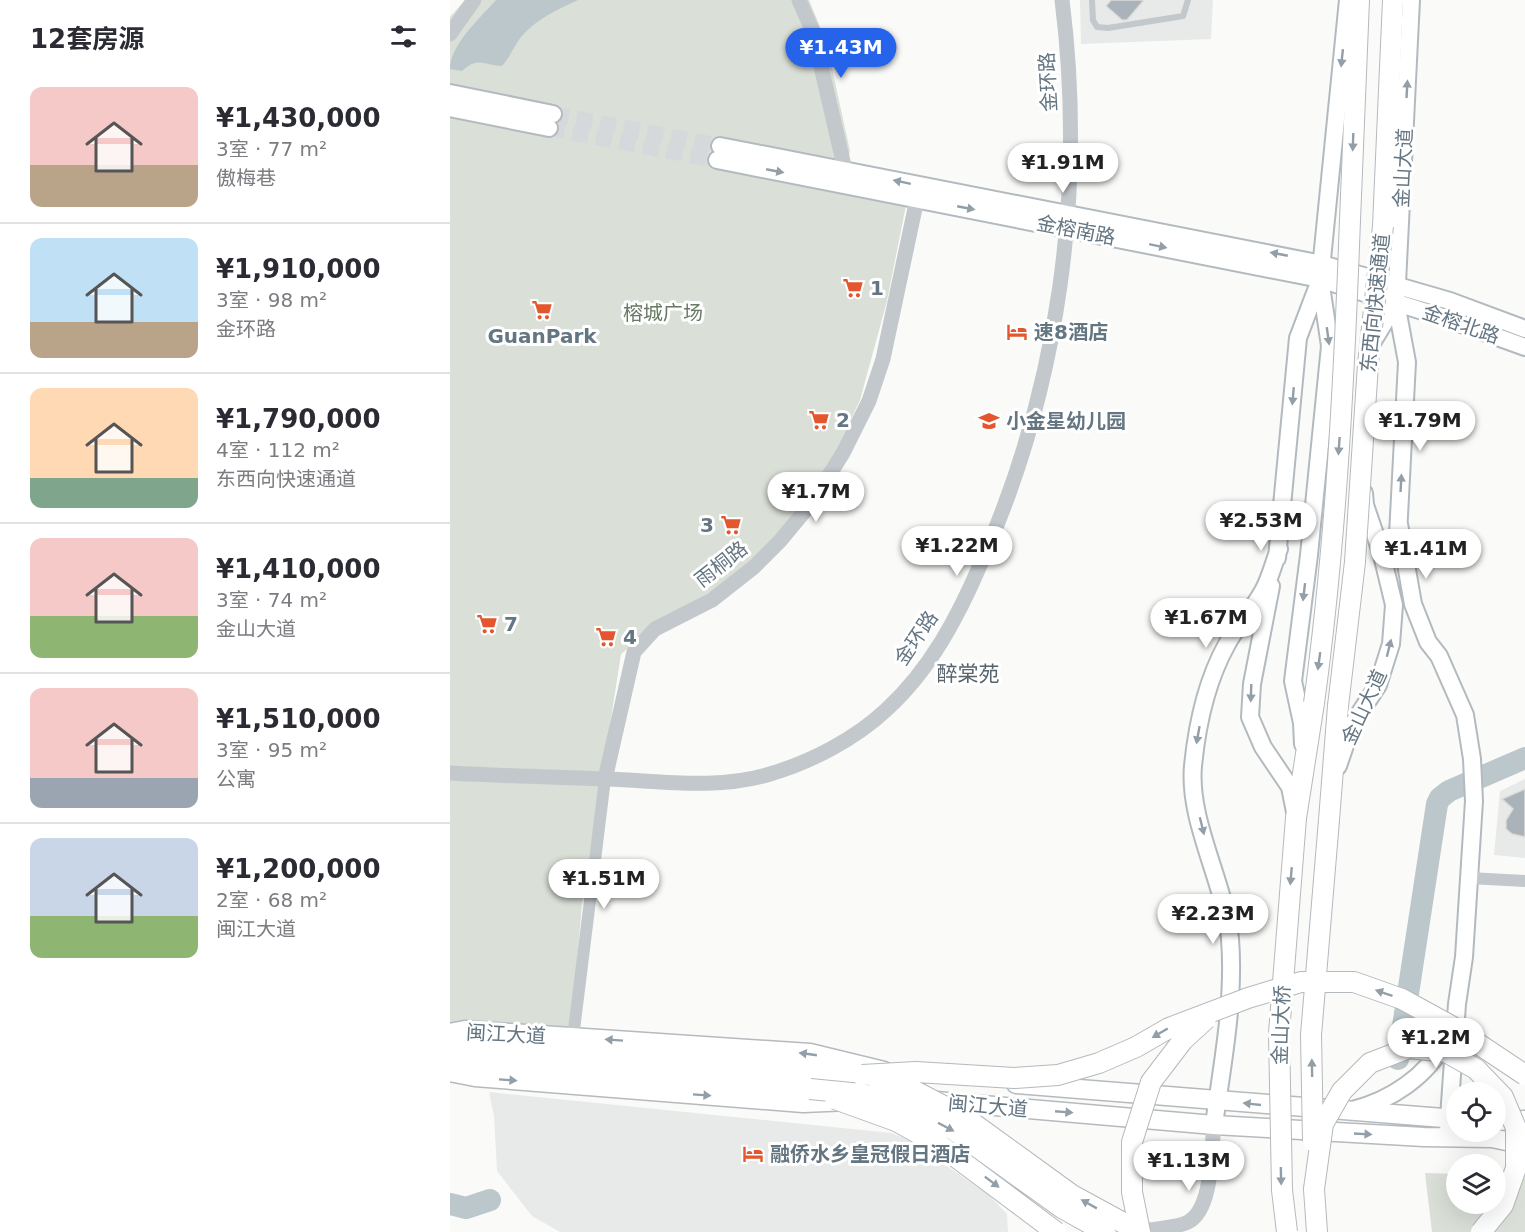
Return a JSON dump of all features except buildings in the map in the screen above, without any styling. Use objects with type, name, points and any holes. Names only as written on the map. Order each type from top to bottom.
[{"type":"highway","name":"东西向快速通道","points":[[1296,818],[1314,703],[1331,560],[1344,373],[1359,0]]},
{"type":"highway","name":"东西向快速通道","points":[[1329,820],[1338,706],[1355,562],[1368,364],[1383,226],[1393,0]]},
{"type":"highway","name":"金山大桥","points":[[1287,1232],[1282,1190],[1279,1033],[1296,818]]},
{"type":"highway","name":"金山大桥","points":[[1317,1232],[1311,1035],[1329,820]]},
{"type":"highway","points":[[450,1062],[525,1059],[862,1075],[916,1072],[1014,1078],[1058,1075],[1099,1063],[1136,1047],[1169,1028],[1248,998],[1301,982],[1354,982],[1402,999],[1453,1027],[1525,1075]]},
{"type":"highway","points":[[862,1075],[911,1089],[963,1116],[1072,1195],[1140,1232],[1132,1192],[1132,1142],[1150,1082],[1183,1040],[1214,1011]]},
{"type":"highway","points":[[450,1045],[525,1059],[862,1094],[905,1106],[952,1129],[1062,1208],[1105,1232]]},
{"type":"highway","points":[[1314,1189],[1323,1124],[1342,1091],[1370,1063],[1409,1048],[1446,1052],[1476,1069],[1503,1096],[1516,1128],[1516,1168],[1503,1204],[1481,1232]]},
{"type":"highway","points":[[810,1089],[896,1121],[941,1146],[1056,1232]]},
{"type":"main road","points":[[1304,768],[1302,723],[1293,681],[1309,555],[1330,345],[1321,272],[1348,0]]},
{"type":"main road","name":"金山大道","points":[[1333,778],[1352,725],[1378,685],[1391,644],[1394,605],[1382,555],[1365,505],[1359,447],[1365,355],[1396,303],[1411,0]]},
{"type":"main road","points":[[450,93],[551,121],[450,108]]},
{"type":"main road","name":"金榕南路","points":[[1067,220],[917,199],[719,153],[845,170],[1067,220],[1321,272],[1397,284]]},
{"type":"main road","name":"金榕南路","points":[[1321,272],[1396,303]]},
{"type":"main road","points":[[1296,818],[1290,787],[1263,747],[1250,717],[1252,684],[1279,549],[1298,338],[1321,272]]},
{"type":"main road","name":"金榕北路","points":[[1397,284],[1525,329]]},
{"type":"main road","points":[[1394,605],[1407,362],[1396,303]]},
{"type":"main road","name":"金榕北路","points":[[1396,303],[1525,347]]},
{"type":"main road","points":[[1399,524],[1413,604],[1428,642],[1439,656],[1465,716],[1472,759],[1474,801],[1464,957],[1457,1004],[1454,1082]]},
{"type":"main road","points":[[1214,1125],[1228,1012],[1230,938],[1224,905],[1201,825],[1193,769],[1207,692],[1226,646],[1240,621],[1263,591],[1279,549]]},
{"type":"main road","points":[[1353,1111],[1372,1105],[1405,1086],[1431,1064],[1445,1041],[1457,1004]]},
{"type":"main road","name":"闽江大道","points":[[450,1033],[465,1030],[810,1053],[909,1077],[1446,1118]]},
{"type":"main road","name":"闽江大道","points":[[450,1072],[475,1077],[803,1103],[907,1099],[1214,1125],[1446,1138]]},
{"type":"main road","points":[[1506,1121],[1525,1120]]},
{"type":"main road","name":"闽江大道","points":[[1506,1141],[1525,1145]]},
{"type":"street","points":[[450,34],[474,0]]},
{"type":"street","points":[[799,0],[813,32],[845,170]]},
{"type":"street","name":"金环路","points":[[450,773],[698,784],[737,781],[774,773],[828,749],[858,732],[885,712],[935,653],[958,614],[997,526],[1031,425],[1044,372],[1064,258],[1067,220],[1070,115],[1067,45],[1062,0]]},
{"type":"street","name":"雨桐路","points":[[605,779],[634,652],[655,629],[725,592],[762,560],[813,501],[843,453],[869,401],[883,359],[917,199]]},
{"type":"street","points":[[573,1038],[605,779]]},
{"type":"street","points":[[1469,878],[1525,881]]},
{"type":"street","points":[[1132,1232],[1187,1223],[1197,1215],[1204,1203],[1214,1125]]},
{"type":"lane","points":[[1092,0],[1093,20],[1097,27],[1108,28],[1183,16],[1188,0]]},
{"type":"shaded area","points":[[496,0],[578,0],[533,25],[521,37],[502,66],[481,62],[472,64],[462,71],[450,69],[451,60],[460,41]]},
{"type":"shaded area","points":[[1080,0],[1213,0],[1211,39],[1081,44]]},
{"type":"shaded area","points":[[1525,779],[1525,858],[1494,855],[1500,791]]},
{"type":"shaded area","points":[[489,1092],[891,1133],[909,1140],[989,1195],[1007,1214],[1008,1232],[560,1232],[532,1216],[497,1171],[494,1116]]},
{"type":"green space","name":"榕城广场","points":[[465,0],[809,0],[826,41],[850,151],[841,194],[906,205],[887,301],[860,400],[826,473],[786,528],[737,577],[665,618],[621,654],[582,904],[570,1042],[450,1033],[450,17]]},
{"type":"green space","points":[[1425,1173],[1446,1174],[1446,1214],[1506,1214],[1506,1174],[1525,1174],[1525,1232],[1432,1232]]},
{"type":"waterway","points":[[1398,1059],[1437,804],[1440,798],[1449,791],[1525,758]]},
{"type":"waterway","points":[[450,1204],[466,1208],[490,1200]]},
{"type":"tunnel","points":[[553,114],[720,146]]},
{"type":"tunnel","points":[[549,128],[717,160]]},
{"type":"place","name":"1","points":[[853,288]]},
{"type":"place","name":"GuanPark","points":[[542,310]]},
{"type":"place","name":"速8酒店","points":[[1017,332]]},
{"type":"place","name":"2","points":[[819,420]]},
{"type":"place","name":"小金星幼儿园","points":[[989,421]]},
{"type":"place","name":"3","points":[[731,525]]},
{"type":"place","name":"7","points":[[487,624]]},
{"type":"place","name":"4","points":[[606,637]]},
{"type":"place","name":"融侨水乡皇冠假日酒店","points":[[753,1154]]},
{"type":"district","name":"醉棠苑","points":[[968,674]]}]
